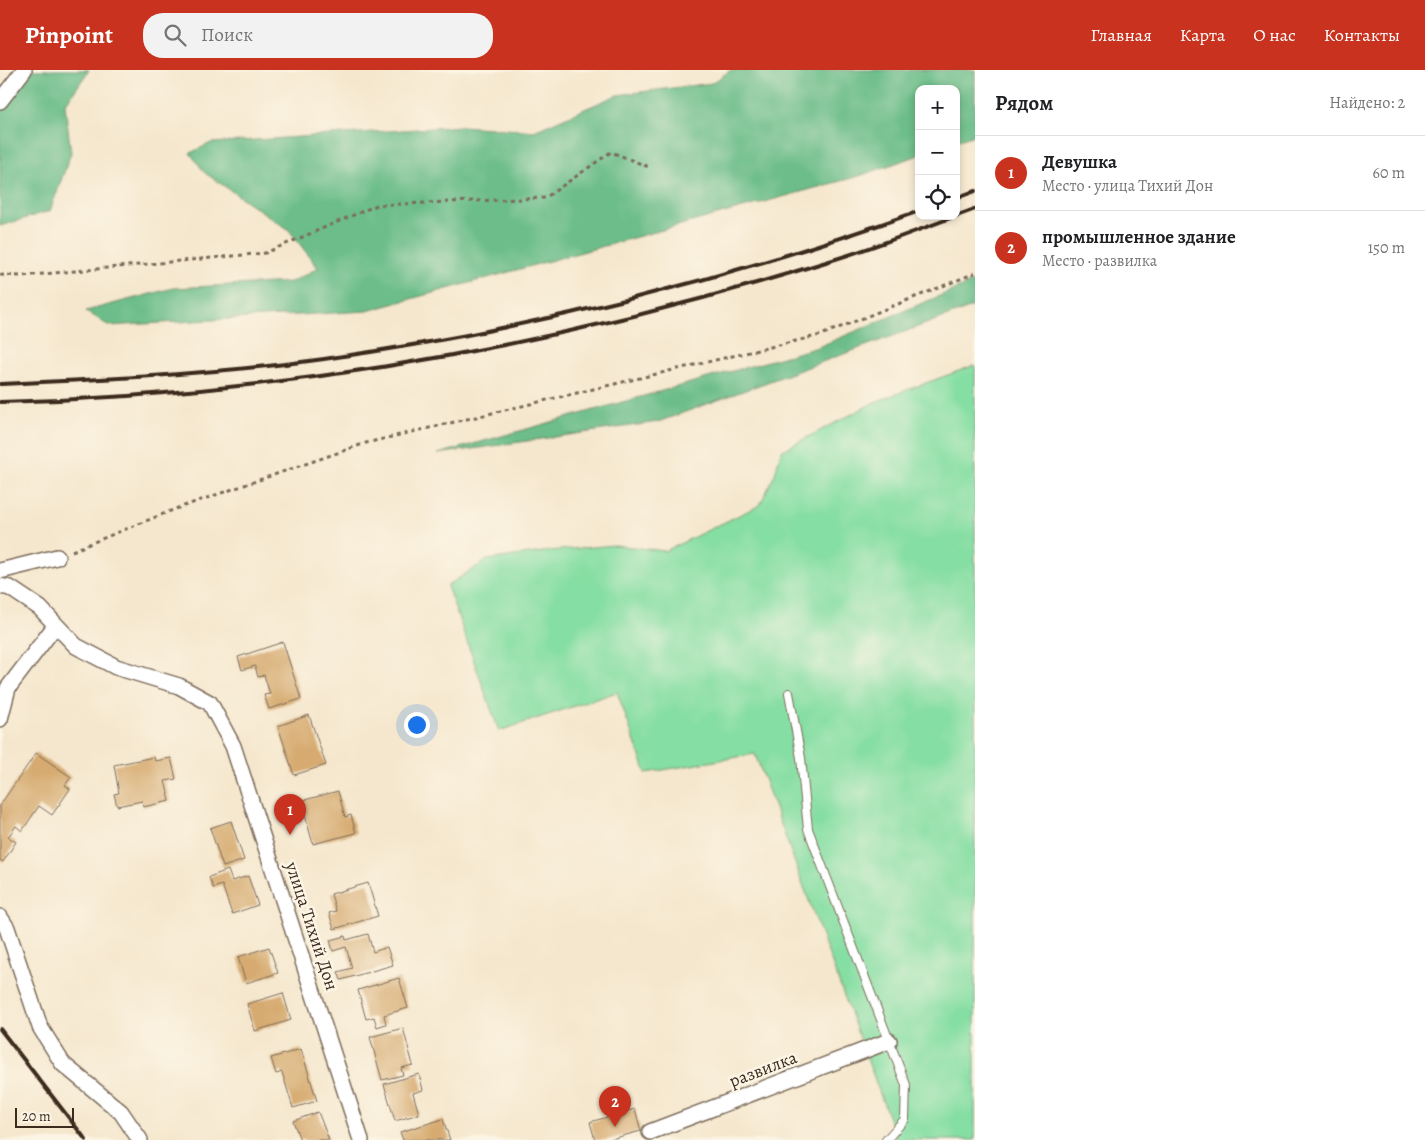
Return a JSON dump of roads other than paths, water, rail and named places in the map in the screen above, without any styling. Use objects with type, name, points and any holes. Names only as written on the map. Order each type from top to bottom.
[{"type":"street","points":[[0,101],[24,70]]},
{"type":"street","points":[[0,571],[57,557]]},
{"type":"street","name":"улица Тихий Дон","points":[[0,586],[10,588],[40,608],[76,646],[116,667],[178,686],[210,703],[233,746],[361,1140]]},
{"type":"street","points":[[0,719],[8,688],[55,626]]},
{"type":"street","points":[[0,917],[7,928],[40,1027],[64,1064],[121,1112],[140,1140]]},
{"type":"street","name":"развилка","points":[[650,1132],[889,1040]]},
{"type":"lane","points":[[789,693],[801,758],[808,829],[906,1085],[905,1119],[886,1140]]},
{"type":"railway","points":[[960,197],[975,191]]},
{"type":"railway","points":[[960,215],[975,209]]},
{"type":"railway","points":[[0,384],[122,378],[243,369],[324,359],[475,333],[551,318],[699,281],[846,236],[915,212]]},
{"type":"railway","points":[[0,402],[210,389],[314,377],[418,361],[624,318],[725,292],[859,252],[945,220]]},
{"type":"railway","points":[[0,1029],[86,1140]]},
{"type":"place","name":"Девушка","points":[[290,835]]},
{"type":"place","name":"промышленное здание","points":[[615,1127]]}]
